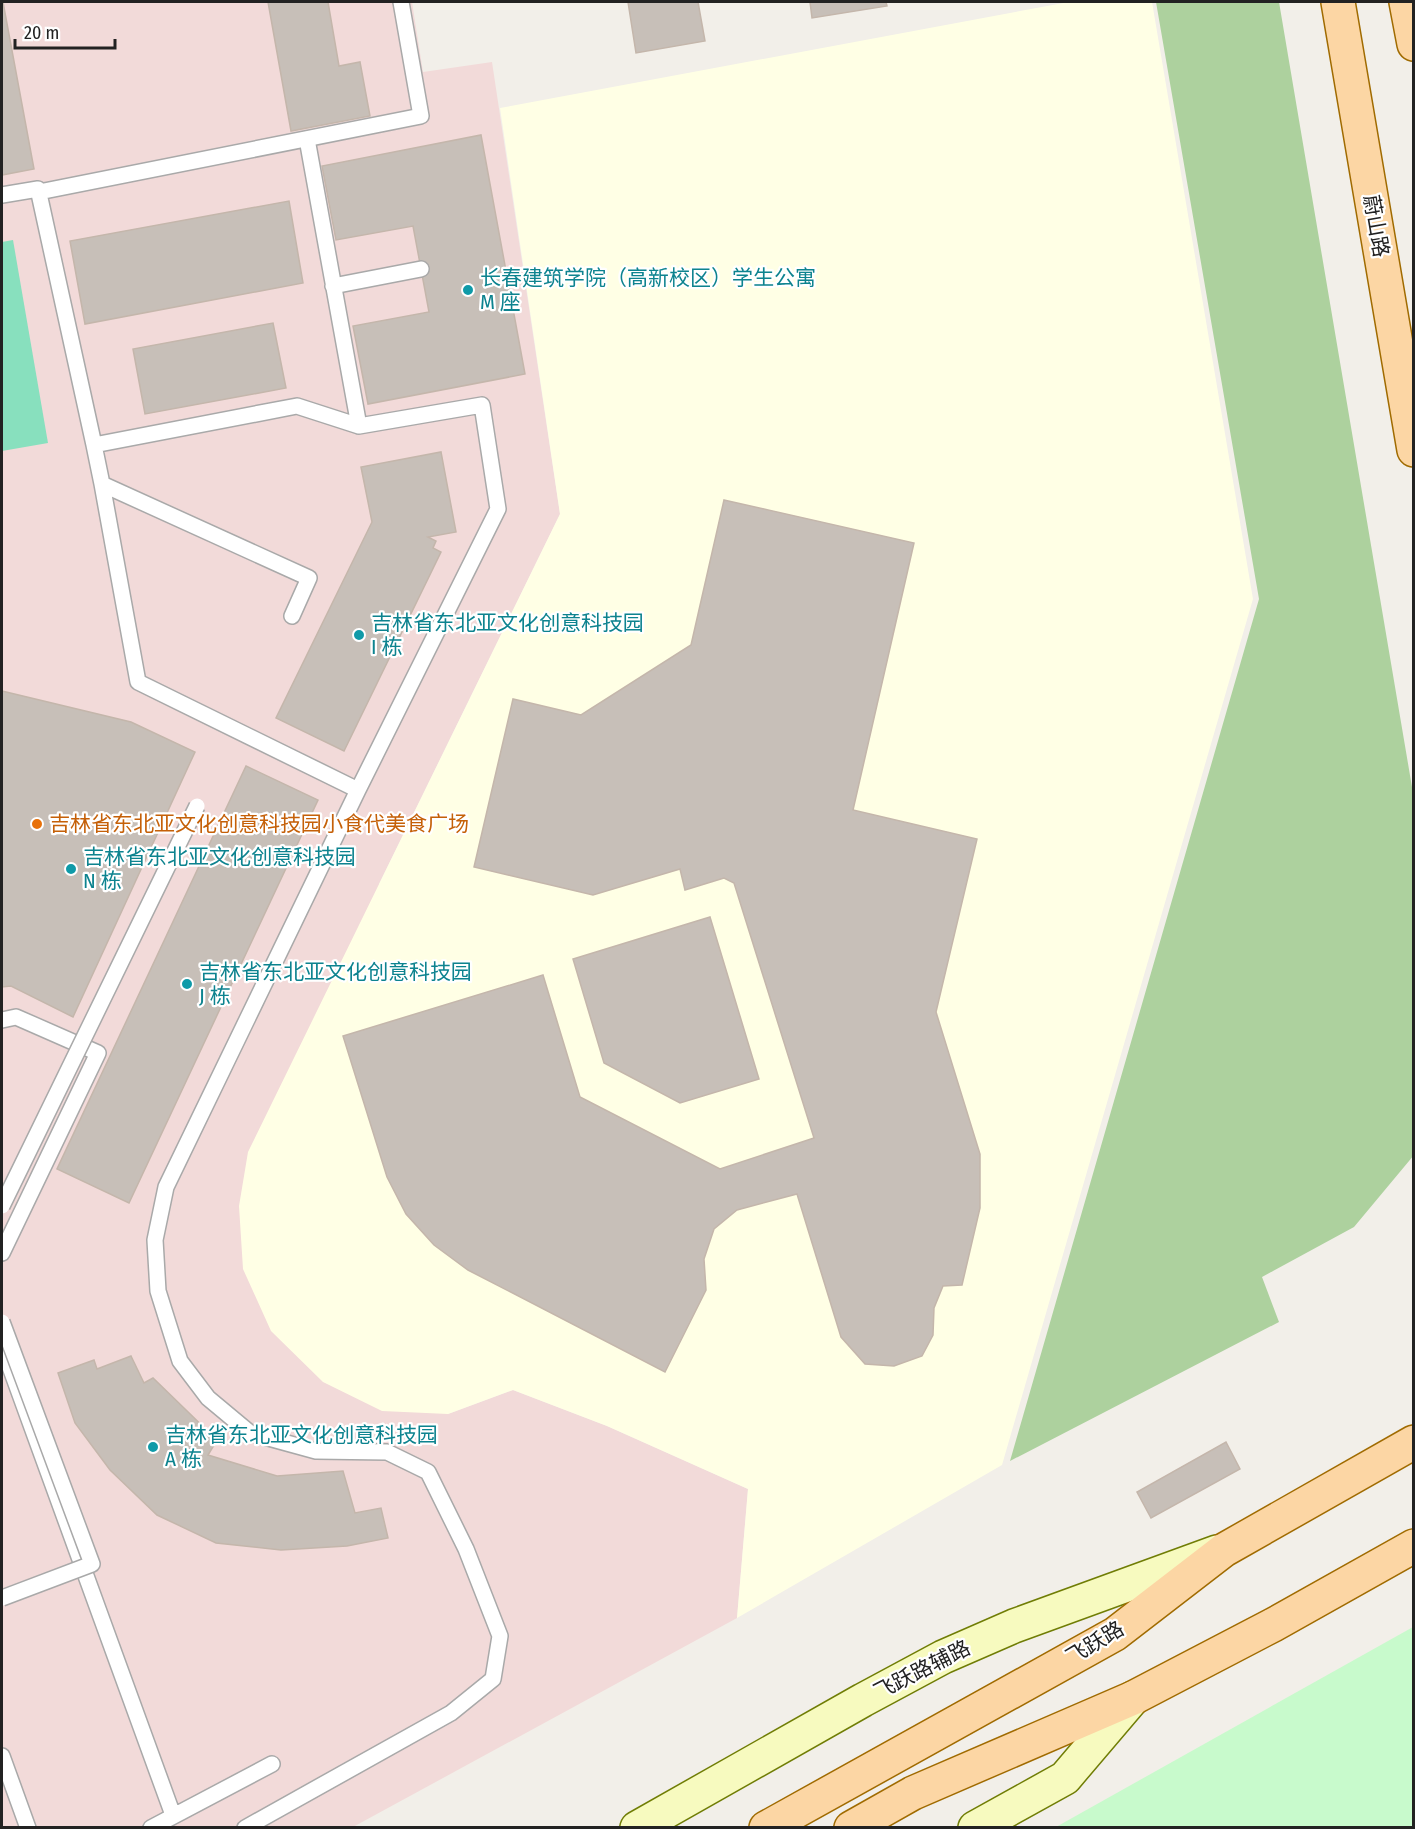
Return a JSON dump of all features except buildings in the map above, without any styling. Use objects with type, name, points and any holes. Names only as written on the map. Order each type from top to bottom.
[{"type":"main road","name":"蔚山路","points":[[1338,2],[1413,450]]},
{"type":"main road","points":[[1406,2],[1413,44]]},
{"type":"main road","name":"飞跃路","points":[[766,1827],[1115,1634],[1224,1550],[1407,1441]]},
{"type":"main road","points":[[851,1827],[913,1793],[1133,1698],[1410,1550]]},
{"type":"street","name":"飞跃路辅路","points":[[637,1827],[943,1657],[1014,1626],[1224,1550]]},
{"type":"street","points":[[975,1827],[1065,1778],[1133,1698]]},
{"type":"lane","points":[[39,192],[421,116],[400,2]]},
{"type":"lane","points":[[307,139],[359,426]]},
{"type":"lane","points":[[2,195],[38,189],[39,192],[102,484],[138,682],[358,790]]},
{"type":"lane","points":[[333,286],[422,269]]},
{"type":"lane","points":[[94,445],[297,406],[359,426],[482,405],[498,508],[358,790],[166,1187],[155,1240],[158,1291],[180,1361],[208,1398],[250,1433],[316,1451],[387,1452],[428,1472],[466,1550],[500,1636],[493,1679],[451,1713],[246,1827]]},
{"type":"lane","points":[[102,484],[309,578],[292,616]]},
{"type":"lane","points":[[2,1206],[197,806]]},
{"type":"lane","points":[[2,1020],[16,1017],[98,1053],[2,1253]]},
{"type":"lane","points":[[2,1322],[92,1564],[2,1598]]},
{"type":"lane","points":[[2,1345],[173,1815]]},
{"type":"lane","points":[[2,1756],[28,1827]]},
{"type":"lane","points":[[151,1827],[272,1764]]},
{"type":"shaded area","points":[[2,2],[412,2],[423,72],[492,62],[560,514],[379,884],[448,1414],[513,1390],[607,1426],[748,1489],[737,1618],[353,1827],[2,1828]]},
{"type":"shaded area","points":[[1069,2],[1152,2],[1253,599],[1002,1465],[737,1618],[748,1489],[607,1426],[513,1390],[448,1414],[382,1411],[323,1382],[271,1331],[243,1269],[239,1206],[248,1152],[560,514],[500,108]]},
{"type":"green space","points":[[1156,2],[1279,2],[1413,793],[1414,1155],[1354,1227],[1262,1277],[1279,1322],[1010,1461],[1259,599]]},
{"type":"green space","points":[[13,240],[48,443],[2,451],[2,242]]},
{"type":"green space","points":[[1413,1627],[1413,1827],[1056,1827]]},
{"type":"place","name":"长春建筑学院（高新校区）学生公寓 M 座","points":[[468,290]]},
{"type":"place","name":"吉林省东北亚文化创意科技园 I 栋","points":[[359,635]]},
{"type":"place","name":"吉林省东北亚文化创意科技园小食代美食广场","points":[[37,824]]},
{"type":"place","name":"吉林省东北亚文化创意科技园 N 栋","points":[[71,869]]},
{"type":"place","name":"吉林省东北亚文化创意科技园 J 栋","points":[[187,984]]},
{"type":"place","name":"吉林省东北亚文化创意科技园 A 栋","points":[[153,1447]]}]
